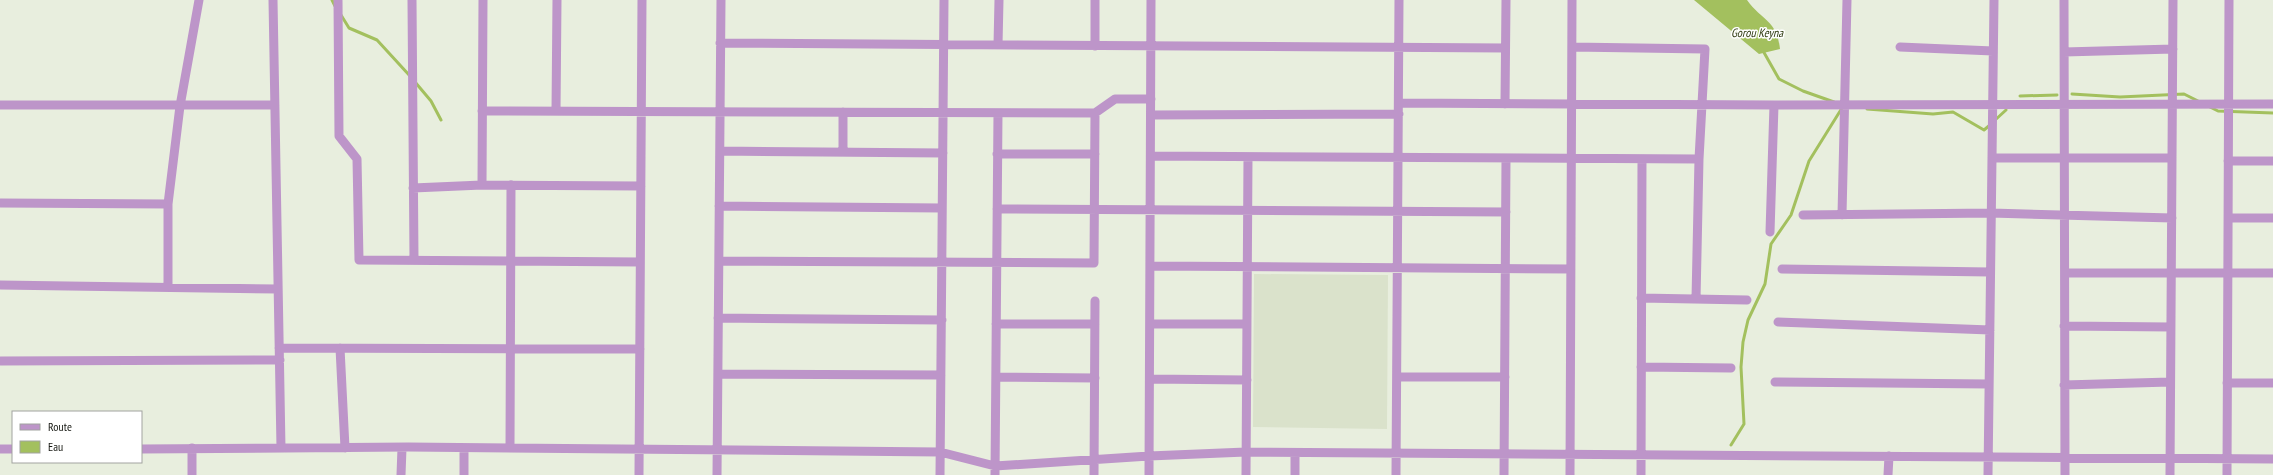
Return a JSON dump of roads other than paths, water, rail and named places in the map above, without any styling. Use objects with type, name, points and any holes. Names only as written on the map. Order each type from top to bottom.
[{"type":"street","points":[[168,287],[168,204],[180,106],[200,0]]},
{"type":"street","points":[[273,0],[281,448]]},
{"type":"street","points":[[338,0],[340,136],[357,159],[359,260],[640,262]]},
{"type":"street","points":[[412,0],[414,260]]},
{"type":"street","points":[[482,185],[483,0]]},
{"type":"street","points":[[556,111],[557,0]]},
{"type":"street","points":[[639,475],[642,0]]},
{"type":"street","points":[[717,475],[721,0]]},
{"type":"street","points":[[940,475],[944,0]]},
{"type":"street","points":[[998,0],[998,45]]},
{"type":"street","points":[[1094,46],[1095,0]]},
{"type":"street","points":[[1149,475],[1151,0]]},
{"type":"street","points":[[1396,475],[1399,0]]},
{"type":"street","points":[[1505,104],[1506,0]]},
{"type":"street","points":[[1570,475],[1572,0]]},
{"type":"street","points":[[1842,215],[1847,0]]},
{"type":"street","points":[[1988,475],[1994,0]]},
{"type":"street","points":[[2064,0],[2066,215],[2064,326],[2065,475]]},
{"type":"street","points":[[2170,475],[2173,0]]},
{"type":"street","points":[[2227,475],[2229,0]]},
{"type":"street","points":[[720,43],[1505,48]]},
{"type":"street","points":[[1572,47],[1705,49],[1699,160],[1696,299]]},
{"type":"street","points":[[1900,47],[1993,51]]},
{"type":"street","points":[[2064,52],[2173,49]]},
{"type":"street","points":[[482,111],[1095,114],[1115,99],[1151,98]]},
{"type":"street","points":[[1399,103],[1702,103],[1774,105],[1992,103],[2273,104]]},
{"type":"street","points":[[0,105],[275,105]]},
{"type":"street","points":[[1770,232],[1774,105]]},
{"type":"street","points":[[843,112],[843,152]]},
{"type":"street","points":[[995,470],[998,113]]},
{"type":"street","points":[[719,261],[1094,263],[1095,114]]},
{"type":"street","points":[[1151,115],[1398,114]]},
{"type":"street","points":[[720,151],[943,152]]},
{"type":"street","points":[[997,154],[1095,154]]},
{"type":"street","points":[[1151,156],[1699,160]]},
{"type":"street","points":[[1246,475],[1248,157]]},
{"type":"street","points":[[1504,475],[1506,158]]},
{"type":"street","points":[[1992,158],[2172,158]]},
{"type":"street","points":[[1641,475],[1642,159]]},
{"type":"street","points":[[2228,161],[2273,161]]},
{"type":"street","points":[[413,188],[482,185],[641,186]]},
{"type":"street","points":[[510,448],[511,185]]},
{"type":"street","points":[[0,203],[168,204]]},
{"type":"street","points":[[719,206],[942,208]]},
{"type":"street","points":[[997,209],[1506,212]]},
{"type":"street","points":[[1803,215],[1991,213],[2172,218]]},
{"type":"street","points":[[2228,218],[2273,218]]},
{"type":"street","points":[[1150,266],[1571,269]]},
{"type":"street","points":[[1782,269],[1990,272]]},
{"type":"street","points":[[2065,273],[2273,273]]},
{"type":"street","points":[[0,284],[278,289]]},
{"type":"street","points":[[1641,298],[1747,300]]},
{"type":"street","points":[[1094,475],[1095,301]]},
{"type":"street","points":[[718,318],[942,320]]},
{"type":"street","points":[[1778,322],[1990,330]]},
{"type":"street","points":[[996,324],[1095,324]]},
{"type":"street","points":[[1150,324],[1247,324]]},
{"type":"street","points":[[2064,326],[2171,327]]},
{"type":"street","points":[[279,348],[640,349]]},
{"type":"street","points":[[340,348],[345,448]]},
{"type":"street","points":[[0,361],[280,360]]},
{"type":"street","points":[[1641,367],[1731,368]]},
{"type":"street","points":[[718,374],[941,375]]},
{"type":"street","points":[[1397,378],[1505,377]]},
{"type":"street","points":[[996,378],[1095,378]]},
{"type":"street","points":[[1150,379],[1247,380]]},
{"type":"street","points":[[1775,382],[1989,384]]},
{"type":"street","points":[[2064,385],[2170,382]]},
{"type":"street","points":[[2227,383],[2273,383]]},
{"type":"street","points":[[192,448],[192,475]]},
{"type":"street","points":[[401,475],[402,448]]},
{"type":"street","points":[[464,448],[464,475]]},
{"type":"street","points":[[142,449],[510,448],[940,452],[995,470],[1149,456],[1246,452],[2273,459]]},
{"type":"street","points":[[0,449],[12,449]]},
{"type":"street","points":[[1295,453],[1295,475]]},
{"type":"street","points":[[1888,475],[1889,456]]},
{"type":"water","name":"Gorou Keyna","points":[[1694,0],[1747,0],[1772,26],[1776,32],[1780,49],[1759,54]]},
{"type":"waterway","points":[[332,0],[335,6]]},
{"type":"waterway","points":[[341,15],[349,28],[377,40],[410,76]]},
{"type":"waterway","points":[[1762,49],[1779,79],[1803,91],[1834,102]]},
{"type":"waterway","points":[[415,82],[431,101],[441,120]]},
{"type":"waterway","points":[[2072,94],[2120,97],[2184,94],[2198,101]]},
{"type":"waterway","points":[[2020,96],[2057,95]]},
{"type":"waterway","points":[[2210,107],[2218,111],[2273,113]]},
{"type":"waterway","points":[[1731,445],[1744,424],[1741,367],[1743,342],[1748,320],[1765,284],[1771,244],[1791,215],[1809,161],[1842,108]]},
{"type":"waterway","points":[[1867,109],[1933,114],[1953,112],[1984,130],[1990,125]]},
{"type":"waterway","points":[[1994,121],[2006,110]]}]
